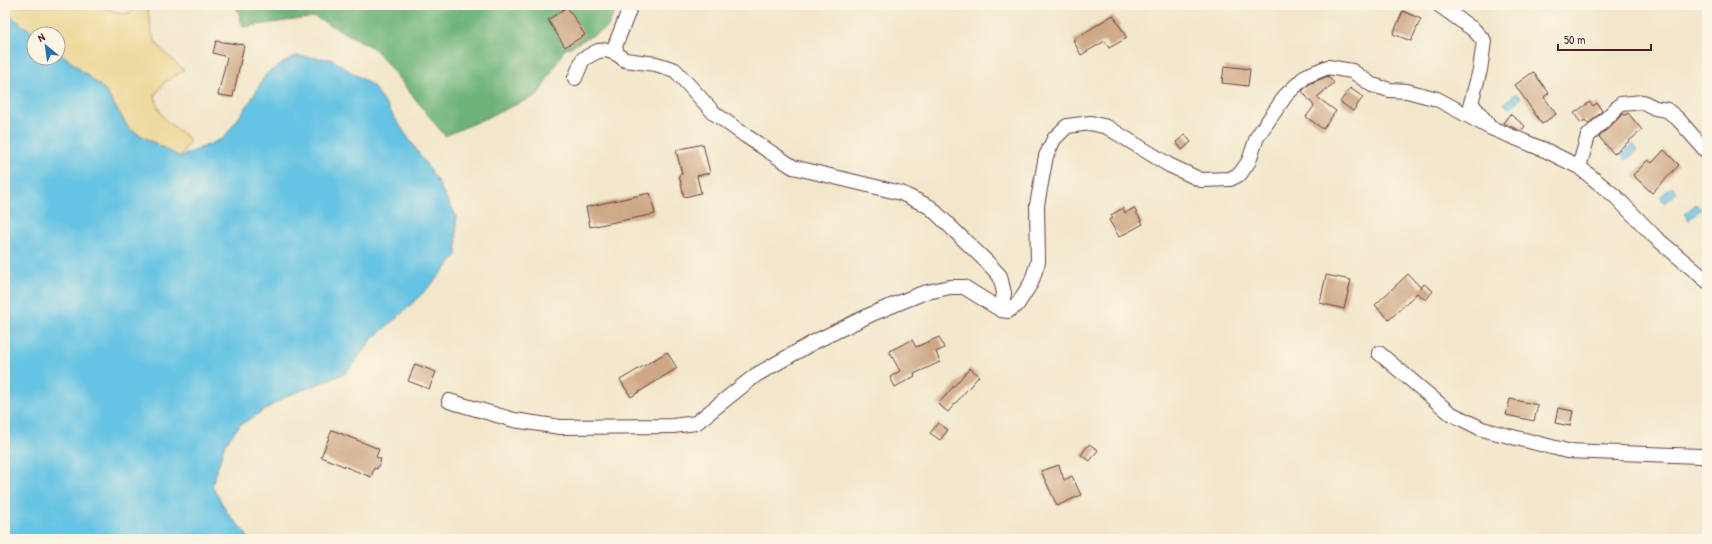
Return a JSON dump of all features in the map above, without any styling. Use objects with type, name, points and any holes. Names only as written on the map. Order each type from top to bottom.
[{"type":"street","points":[[617,54],[615,46],[631,5]]},
{"type":"street","points":[[1439,5],[1474,30],[1484,41],[1480,70],[1471,103],[1490,128]]},
{"type":"street","points":[[575,78],[584,59],[598,51],[607,50],[617,54],[625,60],[656,64],[675,70],[714,113],[793,167],[901,193],[930,208],[1000,276],[1004,293],[1001,310]]},
{"type":"street","points":[[449,401],[514,420],[560,427],[672,426],[696,423],[763,371],[814,342],[874,313],[923,293],[950,287],[964,287],[1001,310],[1008,311],[1017,305],[1031,283],[1038,262],[1037,205],[1046,156],[1054,139],[1067,126],[1091,123],[1107,127],[1169,166],[1201,180],[1230,179],[1240,174],[1249,161],[1257,136],[1286,95],[1306,76],[1328,67],[1352,71],[1372,85],[1437,99],[1490,128],[1547,151],[1579,167],[1616,197],[1655,237],[1707,281]]},
{"type":"street","points":[[1579,167],[1588,136],[1621,104],[1643,102],[1655,108],[1667,110],[1678,119],[1707,152]]},
{"type":"street","points":[[1379,352],[1450,413],[1482,429],[1567,451],[1707,457]]},
{"type":"green space","points":[[236,5],[618,5],[607,28],[564,50],[538,95],[445,136],[375,49],[315,17],[243,27]]},
{"type":"sand","points":[[5,5],[101,5],[114,12],[125,14],[146,5],[152,33],[157,44],[184,70],[165,82],[155,95],[163,117],[190,140],[180,157],[129,129],[105,90],[66,58],[66,26],[26,26],[26,28],[5,13]]},
{"type":"water","points":[[5,13],[26,28],[26,66],[66,66],[66,58],[105,90],[129,129],[180,157],[224,138],[250,102],[266,74],[294,56],[331,59],[373,86],[436,179],[456,216],[457,255],[429,287],[399,316],[373,338],[346,373],[287,396],[240,425],[225,444],[212,486],[228,514],[244,531],[249,539],[5,539]]},
{"type":"water","points":[[1516,93],[1521,98],[1509,109],[1504,103]]},
{"type":"water","points":[[1633,144],[1638,150],[1626,160],[1621,155]]},
{"type":"water","points":[[1672,186],[1677,192],[1665,203],[1660,197]]},
{"type":"water","points":[[1696,204],[1701,209],[1689,220],[1684,214]]},
{"type":"building","points":[[567,7],[585,35],[565,47],[548,20]]},
{"type":"building","points":[[1403,11],[1421,19],[1411,41],[1393,34]]},
{"type":"building","points":[[1113,15],[1127,38],[1109,48],[1105,41],[1081,55],[1073,40]]},
{"type":"building","points":[[216,41],[244,45],[233,97],[218,95],[227,57],[213,53]]},
{"type":"building","points":[[1224,66],[1250,69],[1248,86],[1222,83]]},
{"type":"building","points":[[1533,72],[1549,93],[1544,97],[1556,114],[1542,124],[1515,85]]},
{"type":"building","points":[[1328,76],[1334,83],[1317,97],[1336,111],[1323,129],[1306,117],[1314,106],[1302,91],[1311,83]]},
{"type":"building","points":[[1350,88],[1363,97],[1353,111],[1340,102]]},
{"type":"building","points":[[1590,102],[1593,106],[1597,103],[1602,111],[1588,124],[1585,120],[1581,123],[1574,113]]},
{"type":"building","points":[[1628,113],[1642,130],[1614,154],[1599,137],[1623,114],[1625,115]]},
{"type":"building","points":[[1510,114],[1525,126],[1521,131],[1503,123]]},
{"type":"building","points":[[1185,135],[1191,142],[1182,150],[1176,142]]},
{"type":"building","points":[[703,144],[710,173],[697,176],[701,193],[684,197],[679,175],[682,174],[676,150]]},
{"type":"building","points":[[1664,150],[1679,165],[1652,193],[1633,175],[1648,160],[1652,163]]},
{"type":"building","points":[[650,193],[655,214],[590,227],[586,207]]},
{"type":"building","points":[[1123,208],[1125,213],[1134,208],[1143,224],[1119,237],[1109,220],[1113,218],[1111,215]]},
{"type":"building","points":[[1408,274],[1421,288],[1424,284],[1433,291],[1426,300],[1417,293],[1389,320],[1375,305]]},
{"type":"building","points":[[1326,275],[1351,280],[1344,309],[1320,303]]},
{"type":"building","points":[[939,337],[944,348],[936,352],[940,362],[914,374],[915,376],[895,387],[890,377],[900,371],[889,351],[912,340],[916,347]]},
{"type":"building","points":[[667,352],[677,368],[631,397],[620,380]]},
{"type":"building","points":[[415,364],[436,372],[429,389],[408,381]]},
{"type":"building","points":[[970,368],[979,376],[948,412],[938,404]]},
{"type":"building","points":[[1510,399],[1538,405],[1534,421],[1506,415]]},
{"type":"building","points":[[1558,408],[1573,411],[1570,426],[1555,423]]},
{"type":"building","points":[[938,423],[948,430],[940,440],[930,433]]},
{"type":"building","points":[[332,430],[379,449],[376,457],[381,459],[377,469],[374,468],[371,477],[321,457]]},
{"type":"building","points":[[1089,444],[1098,450],[1090,461],[1081,455]]},
{"type":"building","points":[[1059,465],[1064,480],[1072,476],[1081,495],[1057,506],[1041,471]]}]
